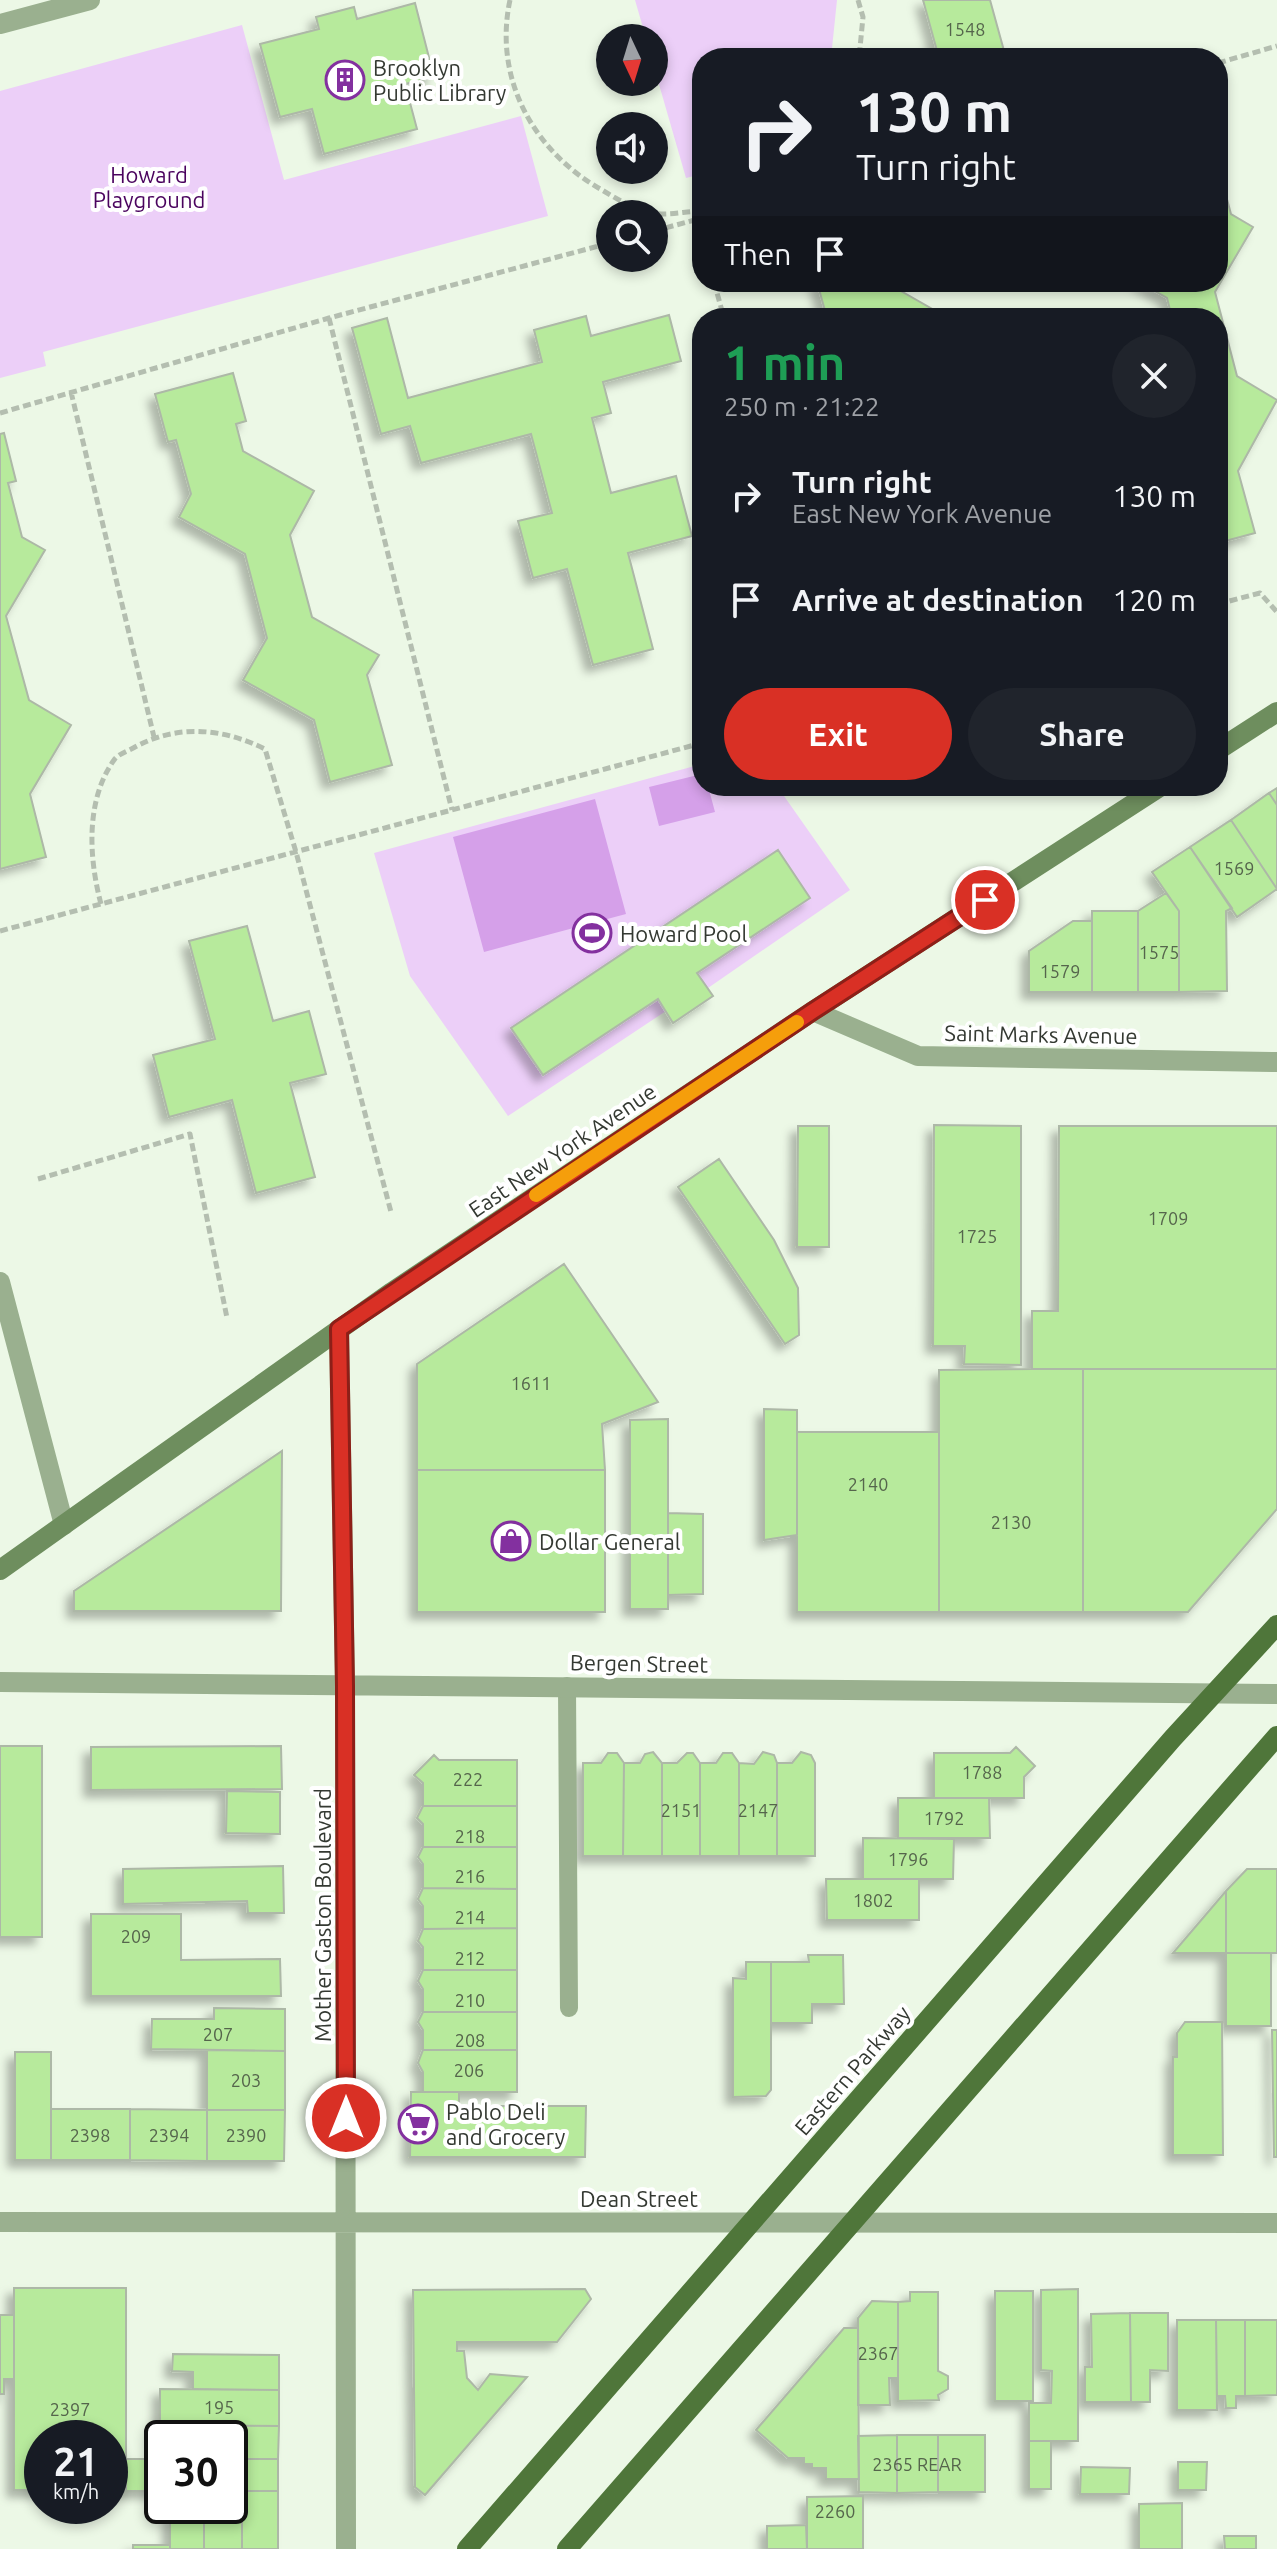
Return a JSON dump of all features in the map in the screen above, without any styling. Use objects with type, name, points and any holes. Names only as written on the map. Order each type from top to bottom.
[{"type":"main road","points":[[1228,744],[1277,712]]},
{"type":"main road","name":"East New York Avenue","points":[[0,1570],[339,1329],[813,1011],[1146,796]]},
{"type":"main road","name":"Eastern Parkway","points":[[467,2549],[1173,1738],[1218,1694],[1277,1625]]},
{"type":"main road","points":[[567,2549],[1277,1736]]},
{"type":"street","points":[[0,24],[90,0]]},
{"type":"street","name":"Saint Marks Avenue","points":[[813,1011],[918,1056],[1277,1062]]},
{"type":"street","points":[[0,1282],[64,1525]]},
{"type":"street","name":"Mother Gaston Boulevard","points":[[339,1329],[345,1686],[346,2549]]},
{"type":"street","name":"Bergen Street","points":[[0,1682],[1277,1694]]},
{"type":"street","name":"Dean Street","points":[[0,2222],[1277,2223]]},
{"type":"lane","points":[[567,1686],[569,2008]]},
{"type":"path","points":[[510,0],[505,25],[511,81],[534,132],[572,174],[622,201],[653,213],[692,211]]},
{"type":"path","points":[[858,0],[863,17],[860,48]]},
{"type":"path","points":[[1228,60],[1277,46]]},
{"type":"path","points":[[668,227],[692,220]]},
{"type":"path","points":[[0,413],[329,318],[596,247]]},
{"type":"path","points":[[329,318],[452,810]]},
{"type":"path","points":[[71,392],[154,737]]},
{"type":"path","points":[[1228,601],[1260,593],[1277,612]]},
{"type":"path","points":[[101,904],[93,872],[95,802],[115,758],[154,737],[191,729],[244,739],[265,749],[296,852],[391,1212]]},
{"type":"path","points":[[0,931],[692,746]]},
{"type":"path","points":[[38,1179],[190,1134],[227,1318]]},
{"type":"green space","points":[[635,0],[837,0],[832,48],[692,48],[692,176],[686,178],[662,96],[668,96],[668,24],[642,24]]},
{"type":"green space","name":"Howard Playground","points":[[242,25],[284,180],[521,116],[548,216],[43,352],[46,366],[0,378],[0,91]]},
{"type":"green space","name":"Howard Pool","points":[[692,767],[692,796],[784,796],[850,890],[708,988],[713,996],[673,1023],[666,1011],[508,1116],[410,976],[374,853]]},
{"type":"shaded area","points":[[692,776],[692,796],[711,796],[715,812],[659,826],[649,787]]},
{"type":"shaded area","points":[[595,799],[626,914],[484,952],[453,837]]},
{"type":"building","points":[[923,0],[990,0],[1003,48],[936,48]]},
{"type":"building","name":"Brooklyn Public Library","points":[[415,3],[434,77],[405,84],[417,129],[324,154],[312,109],[280,117],[260,44],[319,29],[316,17],[354,7],[357,19]]},
{"type":"building","points":[[1228,203],[1231,214],[1253,227],[1228,270]]},
{"type":"building","points":[[820,292],[902,292],[930,308],[824,308]]},
{"type":"building","points":[[1156,292],[1215,292],[1219,308],[1170,308],[1167,298]]},
{"type":"building","points":[[669,315],[681,361],[603,382],[611,413],[592,418],[611,493],[676,476],[692,536],[628,553],[653,649],[593,665],[567,569],[533,578],[518,521],[552,513],[531,434],[421,463],[410,426],[381,434],[352,328],[387,318],[408,398],[542,362],[534,330],[586,316],[591,336]]},
{"type":"building","points":[[1228,342],[1237,376],[1277,400],[1238,471],[1255,533],[1228,540]]},
{"type":"building","points":[[233,373],[246,421],[236,424],[243,451],[314,491],[290,535],[312,617],[379,655],[367,675],[392,765],[330,782],[314,720],[243,680],[267,638],[245,554],[179,517],[191,494],[176,440],[168,442],[155,394]]},
{"type":"building","points":[[4,433],[16,481],[8,483],[22,537],[45,550],[6,616],[29,700],[71,725],[30,794],[46,857],[0,869],[0,434]]},
{"type":"building","points":[[1277,788],[1277,805],[1269,793]]},
{"type":"building","points":[[1269,793],[1277,805],[1277,889],[1231,820]]},
{"type":"building","points":[[1231,820],[1277,889],[1237,917],[1190,847]]},
{"type":"building","points":[[1190,847],[1232,908],[1226,911],[1227,991],[1179,992],[1179,911],[1152,872]]},
{"type":"building","points":[[778,850],[810,898],[697,973],[713,996],[673,1023],[658,999],[543,1075],[511,1028]]},
{"type":"building","points":[[1166,893],[1179,911],[1179,992],[1138,992],[1138,911]]},
{"type":"building","points":[[1092,911],[1138,911],[1138,992],[1092,992]]},
{"type":"building","points":[[1073,921],[1092,921],[1092,992],[1029,992],[1029,951]]},
{"type":"building","points":[[247,926],[273,1021],[309,1011],[326,1074],[290,1083],[315,1177],[256,1193],[232,1100],[169,1117],[153,1055],[215,1039],[189,941]]},
{"type":"building","points":[[934,1125],[1021,1126],[1021,1365],[964,1364],[965,1346],[933,1346]]},
{"type":"building","points":[[798,1126],[829,1126],[829,1247],[797,1247]]},
{"type":"building","points":[[1059,1126],[1277,1126],[1277,1369],[1032,1369],[1032,1311],[1058,1311]]},
{"type":"building","points":[[719,1159],[774,1240],[798,1288],[799,1335],[785,1344],[678,1187]]},
{"type":"building","points":[[564,1264],[658,1402],[602,1424],[605,1470],[417,1470],[417,1364]]},
{"type":"building","points":[[1083,1369],[1083,1612],[939,1612],[939,1370]]},
{"type":"building","points":[[1083,1369],[1277,1369],[1277,1509],[1188,1612],[1083,1612]]},
{"type":"building","points":[[764,1409],[797,1410],[797,1535],[764,1540]]},
{"type":"building","points":[[668,1419],[668,1609],[630,1609],[630,1420]]},
{"type":"building","points":[[797,1432],[939,1432],[939,1612],[797,1612]]},
{"type":"building","points":[[282,1451],[281,1611],[74,1611],[74,1591]]},
{"type":"building","name":"Dollar General","points":[[417,1470],[605,1470],[605,1612],[417,1612]]},
{"type":"building","points":[[668,1513],[703,1514],[703,1594],[668,1595]]},
{"type":"building","points":[[0,1746],[42,1746],[42,1937],[0,1937]]},
{"type":"building","points":[[281,1746],[282,1789],[91,1790],[91,1747]]},
{"type":"building","points":[[1016,1747],[1035,1766],[1024,1777],[1024,1798],[934,1798],[934,1753],[1010,1753]]},
{"type":"building","points":[[653,1752],[662,1763],[662,1856],[623,1856],[624,1763],[640,1763],[645,1754]]},
{"type":"building","points":[[763,1752],[774,1755],[777,1763],[777,1856],[739,1856],[739,1763],[754,1764]]},
{"type":"building","points":[[801,1752],[811,1755],[815,1763],[815,1856],[777,1856],[777,1763],[792,1763]]},
{"type":"building","points":[[608,1753],[617,1753],[624,1763],[623,1856],[583,1856],[583,1763],[601,1763]]},
{"type":"building","points":[[687,1753],[693,1753],[700,1763],[700,1856],[662,1856],[662,1763],[677,1763]]},
{"type":"building","points":[[723,1753],[732,1753],[739,1763],[739,1856],[700,1856],[700,1763],[716,1763]]},
{"type":"building","points":[[434,1755],[439,1760],[517,1760],[517,1806],[423,1806],[423,1783],[414,1775]]},
{"type":"building","points":[[227,1791],[280,1792],[280,1834],[226,1833]]},
{"type":"building","points":[[898,1798],[989,1798],[990,1838],[898,1838]]},
{"type":"building","points":[[423,1806],[517,1806],[517,1847],[423,1847],[423,1824],[417,1818]]},
{"type":"building","points":[[863,1838],[954,1839],[953,1879],[863,1879]]},
{"type":"building","points":[[423,1847],[517,1847],[517,1889],[423,1888],[423,1864],[418,1857]]},
{"type":"building","points":[[283,1866],[284,1913],[248,1913],[247,1901],[123,1904],[123,1869]]},
{"type":"building","points":[[1247,1869],[1277,1869],[1277,1953],[1226,1953],[1226,1891]]},
{"type":"building","points":[[826,1879],[919,1879],[919,1920],[827,1920]]},
{"type":"building","points":[[423,1888],[517,1889],[517,1928],[423,1929],[423,1906],[418,1899]]},
{"type":"building","points":[[1226,1891],[1226,1953],[1173,1953]]},
{"type":"building","points":[[91,1914],[181,1914],[181,1960],[280,1959],[281,1996],[91,1996]]},
{"type":"building","points":[[517,1928],[517,1970],[423,1970],[423,1947],[418,1941],[423,1929]]},
{"type":"building","points":[[1226,1953],[1271,1953],[1271,2026],[1226,2026]]},
{"type":"building","points":[[808,1955],[843,1955],[844,2004],[812,2004],[812,2023],[771,2023],[771,1962],[809,1962]]},
{"type":"building","points":[[746,1962],[771,1962],[771,2090],[766,2096],[733,2097],[733,1978],[746,1979]]},
{"type":"building","points":[[423,1970],[517,1970],[517,2012],[423,2012],[423,1989],[418,1981]]},
{"type":"building","points":[[214,2008],[285,2009],[285,2051],[151,2049],[152,2019],[214,2019]]},
{"type":"building","points":[[423,2012],[517,2012],[517,2050],[423,2050],[423,2030],[418,2022]]},
{"type":"building","points":[[1185,2022],[1222,2022],[1223,2155],[1173,2155],[1173,2057],[1177,2057],[1177,2033]]},
{"type":"building","points":[[1272,2030],[1277,2030],[1277,2157],[1274,2157]]},
{"type":"building","points":[[207,2050],[285,2051],[285,2110],[207,2110]]},
{"type":"building","points":[[423,2050],[517,2050],[517,2092],[423,2092],[423,2072],[418,2063]]},
{"type":"building","points":[[15,2052],[51,2052],[51,2160],[15,2160]]},
{"type":"building","points":[[411,2092],[459,2092],[459,2106],[586,2106],[585,2157],[410,2157]]},
{"type":"building","points":[[51,2109],[130,2109],[130,2160],[51,2160]]},
{"type":"building","points":[[130,2109],[207,2110],[207,2161],[130,2160]]},
{"type":"building","points":[[207,2110],[285,2110],[284,2161],[207,2161]]},
{"type":"building","points":[[14,2288],[126,2288],[126,2420],[24,2420],[24,2490],[14,2490]]},
{"type":"building","points":[[585,2289],[591,2299],[557,2342],[457,2342],[457,2351],[464,2351],[467,2378],[478,2390],[490,2374],[527,2377],[425,2495],[415,2487],[413,2290]]},
{"type":"building","points":[[1078,2289],[1078,2441],[1029,2441],[1029,2403],[1051,2403],[1052,2371],[1041,2370],[1041,2290]]},
{"type":"building","points":[[995,2291],[1033,2291],[1033,2401],[995,2401]]},
{"type":"building","points":[[910,2292],[938,2292],[938,2371],[948,2376],[948,2389],[938,2395],[939,2400],[898,2401],[898,2302],[910,2301]]},
{"type":"building","points":[[872,2301],[898,2302],[898,2378],[889,2378],[890,2405],[858,2405],[858,2318]]},
{"type":"building","points":[[1130,2313],[1168,2313],[1168,2371],[1150,2370],[1150,2402],[1131,2402]]},
{"type":"building","points":[[1130,2313],[1131,2402],[1085,2402],[1085,2367],[1092,2367],[1091,2314]]},
{"type":"building","points":[[0,2315],[14,2315],[14,2379],[4,2379],[4,2394],[0,2394]]},
{"type":"building","points":[[1177,2320],[1216,2320],[1217,2410],[1177,2410]]},
{"type":"building","points":[[1216,2320],[1245,2320],[1245,2396],[1236,2396],[1236,2408],[1226,2408],[1225,2396],[1217,2396]]},
{"type":"building","points":[[1245,2320],[1277,2320],[1277,2395],[1245,2396]]},
{"type":"building","points":[[844,2328],[858,2328],[859,2479],[826,2479],[826,2468],[812,2468],[812,2464],[804,2464],[804,2458],[788,2458],[756,2430]]},
{"type":"building","points":[[173,2354],[279,2355],[279,2390],[193,2389],[193,2372],[172,2371]]},
{"type":"building","points":[[160,2389],[279,2390],[279,2426],[248,2426],[248,2420],[160,2420]]},
{"type":"building","points":[[248,2426],[279,2426],[278,2459],[248,2459]]},
{"type":"building","points":[[897,2435],[938,2435],[938,2492],[897,2493]]},
{"type":"building","points":[[897,2435],[897,2493],[859,2492],[858,2436]]},
{"type":"building","points":[[938,2435],[985,2435],[985,2492],[938,2492]]},
{"type":"building","points":[[1029,2441],[1051,2441],[1051,2489],[1029,2489]]},
{"type":"building","points":[[128,2459],[144,2459],[144,2491],[128,2491]]},
{"type":"building","points":[[248,2459],[278,2459],[278,2491],[248,2491]]},
{"type":"building","points":[[1178,2462],[1207,2462],[1206,2490],[1178,2490]]},
{"type":"building","points":[[1081,2467],[1130,2468],[1129,2494],[1080,2494]]},
{"type":"building","points":[[248,2491],[278,2491],[278,2549],[242,2549],[242,2524],[248,2524]]},
{"type":"building","points":[[863,2496],[863,2549],[807,2549],[807,2497]]},
{"type":"building","points":[[1182,2503],[1182,2549],[1139,2549],[1139,2504]]},
{"type":"building","points":[[170,2524],[204,2524],[204,2549],[170,2549]]},
{"type":"building","points":[[204,2524],[242,2524],[242,2549],[204,2549]]},
{"type":"building","points":[[806,2525],[807,2549],[767,2549],[767,2526]]},
{"type":"building","points":[[1224,2536],[1256,2536],[1256,2549],[1225,2549]]},
{"type":"building","points":[[133,2545],[170,2545],[170,2549],[133,2549]]},
{"type":"slow traffic","points":[[536,1195],[797,1022]]},
{"type":"place","name":"Brooklyn Public Library","points":[[345,80]]},
{"type":"place","name":"Howard Pool","points":[[592,933]]},
{"type":"place","name":"Dollar General","points":[[511,1541]]},
{"type":"place","name":"Pablo Deli and Grocery","points":[[418,2124]]},
{"type":"route","points":[[346,2118],[345,1686],[339,1329],[813,1011],[985,900]]}]
